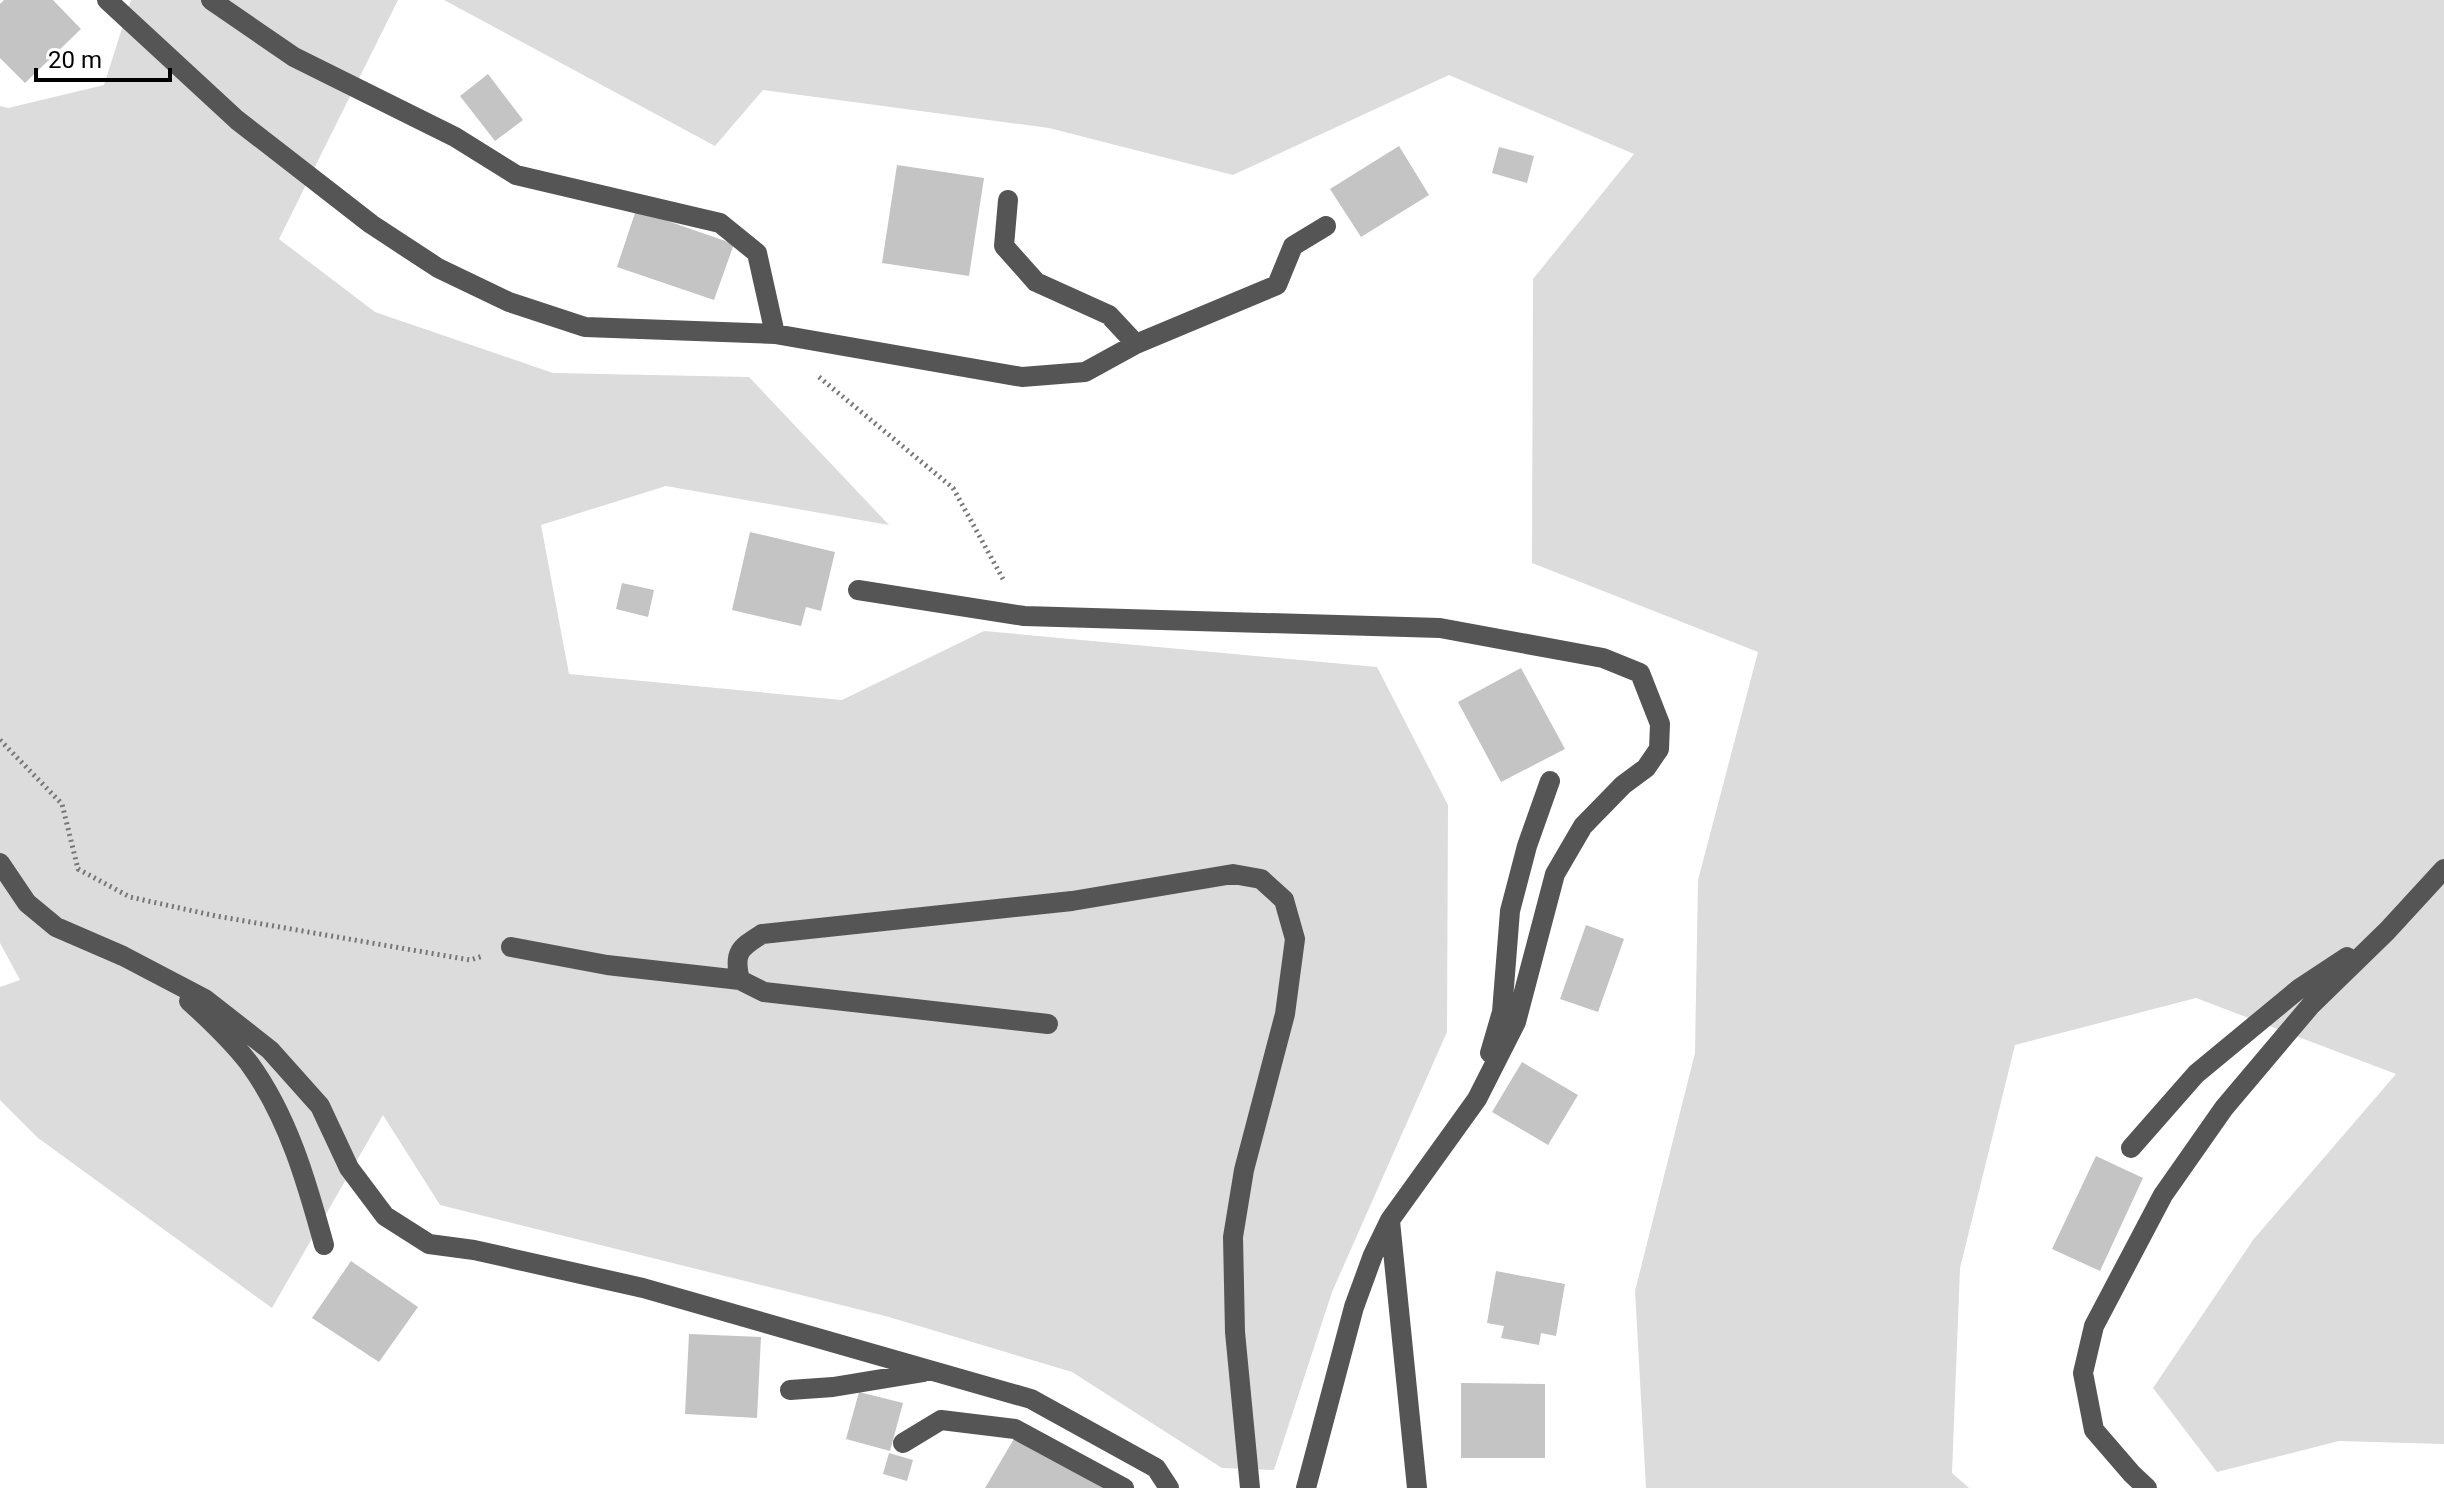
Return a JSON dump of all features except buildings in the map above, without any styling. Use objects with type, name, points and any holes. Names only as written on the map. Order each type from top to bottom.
[{"type":"street","points":[[107,0],[237,120],[371,224],[438,268],[509,302],[585,327],[775,334],[1022,377],[1085,372],[1136,344],[1277,285],[1293,246],[1326,226]]},
{"type":"street","points":[[211,0],[294,57],[455,137],[516,175],[720,223],[757,253],[775,334]]},
{"type":"street","points":[[1008,200],[1004,246],[1036,282],[1109,315],[1136,344]]},
{"type":"street","points":[[858,590],[1024,616],[1440,628],[1603,658],[1640,673],[1660,724],[1659,749],[1646,768],[1623,785],[1583,826],[1555,874],[1516,1022],[1477,1099],[1390,1220],[1373,1255],[1354,1307],[1306,1488]]},
{"type":"street","points":[[1477,1099],[1502,1012],[1510,911],[1527,846],[1550,781]]},
{"type":"street","points":[[0,863],[27,903],[56,927],[123,956],[205,999],[270,1050],[320,1106],[349,1168],[385,1216],[429,1244],[474,1250],[643,1288],[1031,1399],[1156,1468],[1169,1488]]},
{"type":"street","points":[[2147,1488],[2094,1430],[2083,1373],[2094,1326],[2163,1195],[2224,1108],[2311,1005],[2387,931],[2444,869]]},
{"type":"street","points":[[740,980],[735,963],[741,947],[762,934],[1072,901],[1233,874],[1261,879],[1284,900],[1295,939],[1285,1014],[1244,1170],[1233,1237],[1235,1332],[1250,1488]]},
{"type":"street","points":[[2131,1148],[2196,1074],[2300,988],[2387,931]]},
{"type":"street","points":[[511,947],[607,965],[740,980],[764,992],[1048,1024]]},
{"type":"street","points":[[160,975],[206,1016],[249,1063],[276,1109],[306,1179],[324,1245]]},
{"type":"street","points":[[1390,1220],[1417,1488]]},
{"type":"street","points":[[790,1390],[833,1387],[929,1371]]},
{"type":"street","points":[[903,1443],[941,1420],[1015,1429],[1124,1488]]},
{"type":"path","points":[[775,334],[813,373],[953,488],[1024,616]]},
{"type":"path","points":[[0,740],[62,804],[78,869],[130,897],[216,916],[470,960],[511,947]]},
{"type":"shaded area","points":[[131,0],[398,0],[279,239],[375,312],[553,373],[749,377],[889,525],[666,486],[541,525],[569,674],[842,700],[984,631],[1377,667],[1448,805],[1447,1032],[1332,1292],[1274,1470],[1222,1468],[1072,1372],[889,1317],[440,1205],[383,1115],[272,1308],[38,1138],[0,1100],[0,987],[20,980],[0,943],[0,106],[8,108],[104,85]]},
{"type":"shaded area","points":[[444,0],[2444,0],[2444,1444],[2339,1441],[2217,1472],[2153,1388],[2253,1240],[2396,1074],[2196,998],[2015,1045],[1960,1268],[1952,1473],[1969,1488],[1646,1488],[1635,1291],[1695,1053],[1698,880],[1758,652],[1532,563],[1533,279],[1634,154],[1449,75],[1233,175],[1049,128],[763,90],[715,146]]}]
